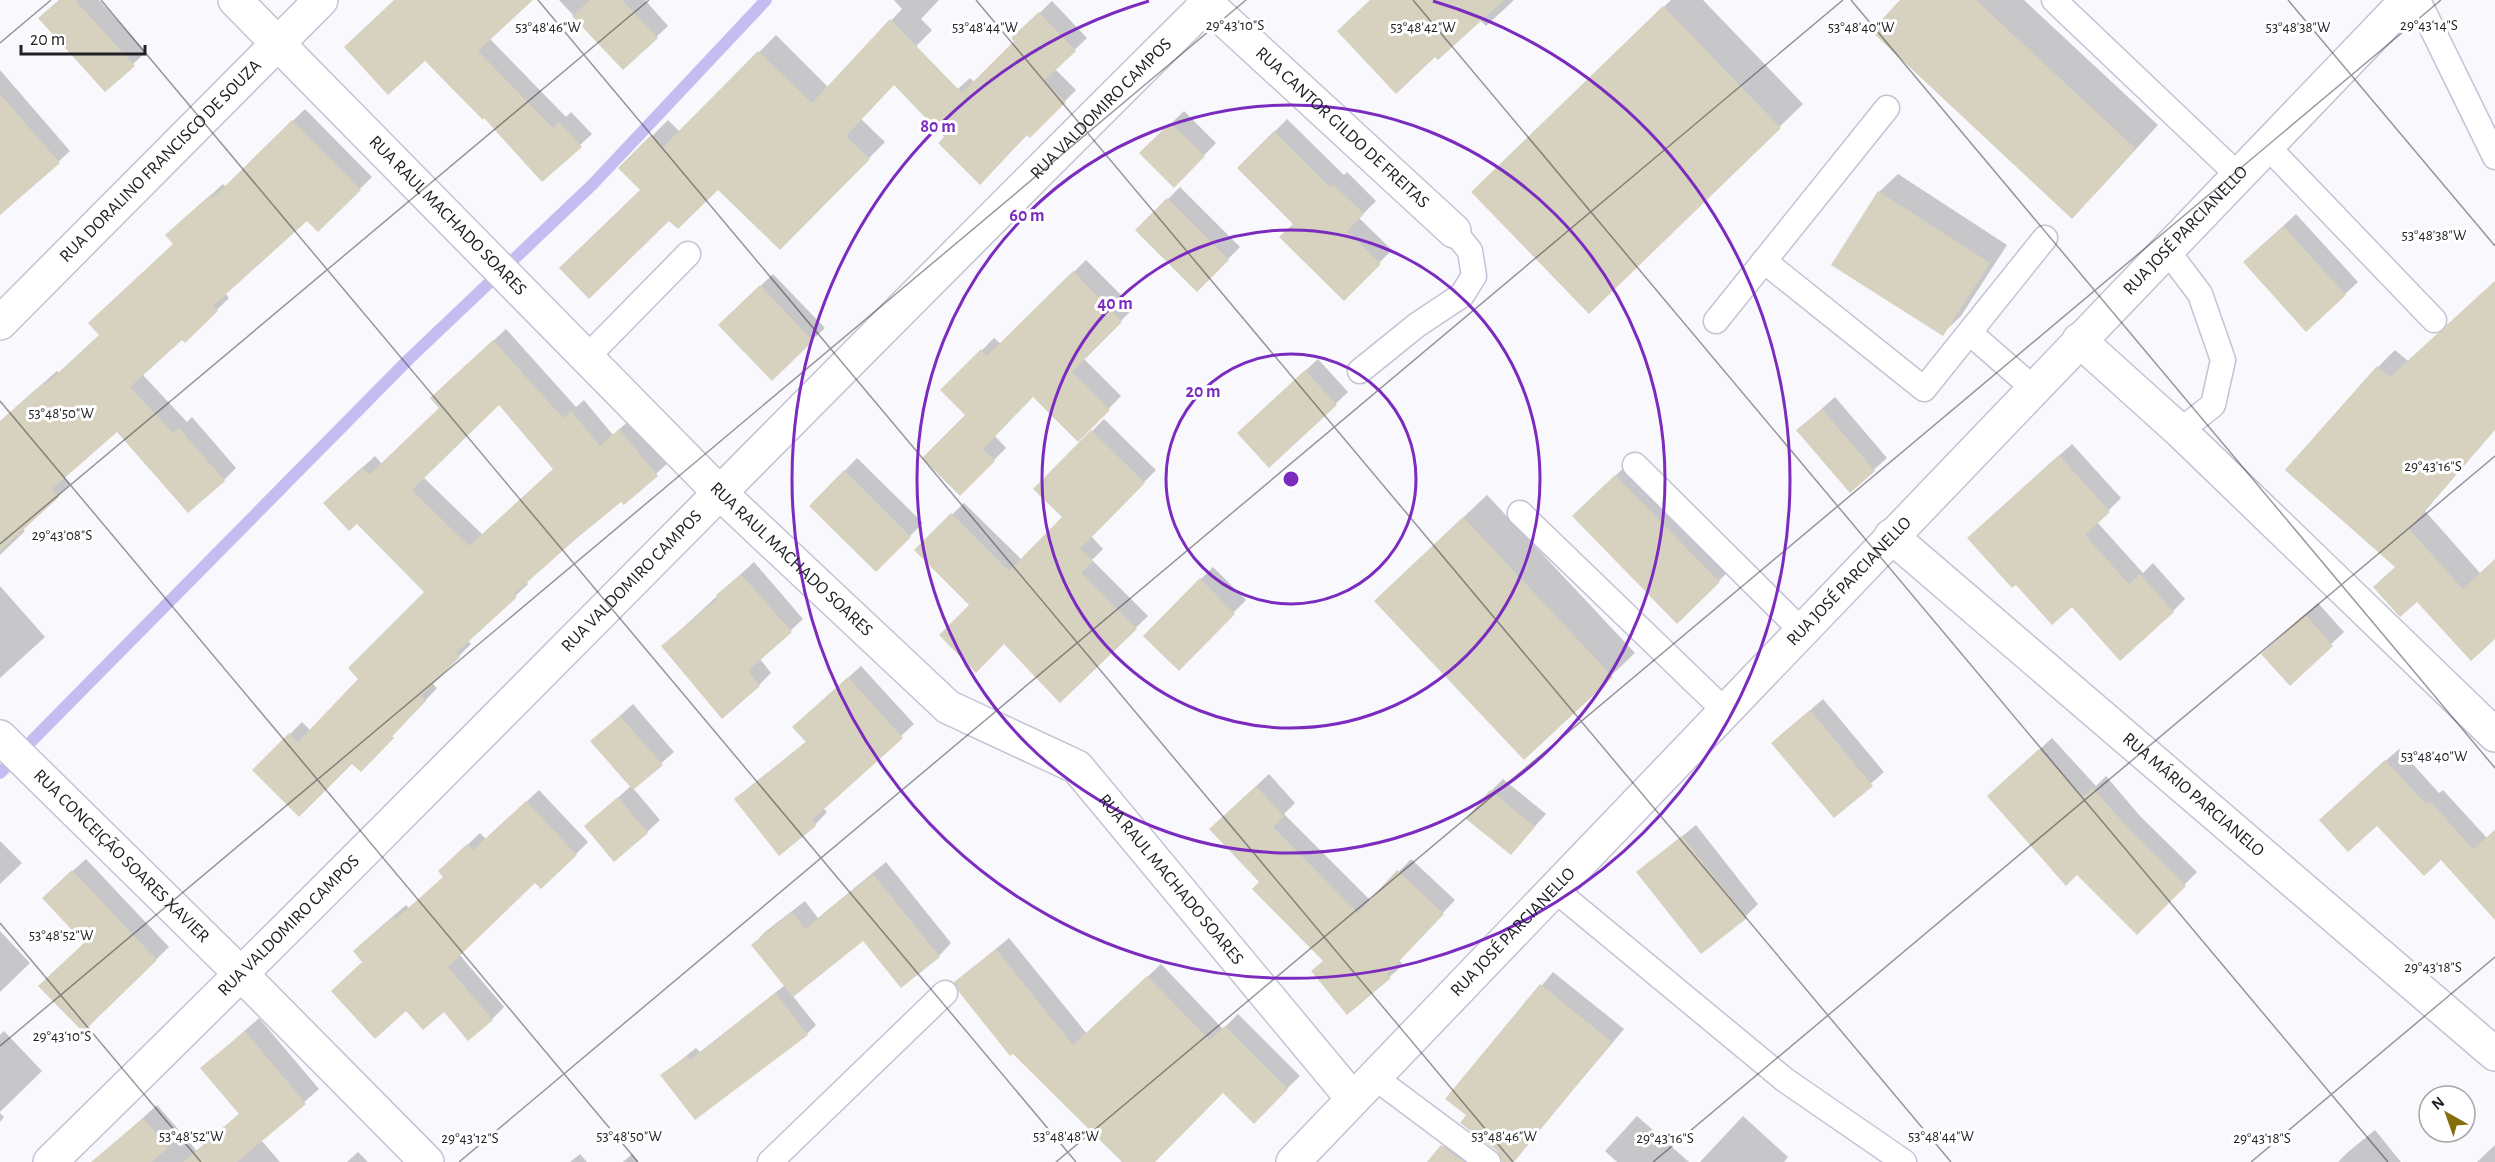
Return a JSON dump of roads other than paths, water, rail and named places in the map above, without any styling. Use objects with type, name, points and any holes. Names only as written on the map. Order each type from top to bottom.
[{"type":"street","name":"RUA RAUL MACHADO SOARES","points":[[235,0],[719,492],[948,707],[1077,766],[1364,1088]]},
{"type":"street","name":"RUA DORALINO FRANCISCO DE SOUZA","points":[[0,323],[321,0]]},
{"type":"street","name":"RUA JOSÉ PARCIANELLO","points":[[1293,1162],[2406,0]]},
{"type":"street","name":"RUA CANTOR GILDO DE FREITAS","points":[[1207,1],[1454,231]]},
{"type":"street","name":"RUA VALDOMIRO CAMPOS","points":[[50,1162],[242,975],[1207,1]]},
{"type":"street","points":[[2079,340],[2180,431],[2495,735]]},
{"type":"street","name":"RUA MÁRIO PARCIANELO","points":[[1891,536],[2495,1054]]},
{"type":"street","name":"RUA CONCEIÇÃO SOARES XAVIER","points":[[0,737],[242,975],[427,1162]]},
{"type":"lane","points":[[2054,0],[2238,176]]},
{"type":"lane","points":[[2418,0],[2495,157]]},
{"type":"lane","points":[[1716,321],[1887,108]]},
{"type":"lane","points":[[2266,145],[2434,320]]},
{"type":"lane","points":[[1360,371],[1417,325],[1462,295],[1474,276],[1470,251],[1454,231]]},
{"type":"lane","points":[[1764,261],[1924,389],[2044,238]]},
{"type":"lane","points":[[2166,249],[2200,294],[2223,360],[2213,405],[2180,431]]},
{"type":"lane","points":[[586,357],[688,254]]},
{"type":"lane","points":[[1970,333],[2033,388]]},
{"type":"lane","points":[[1635,465],[1801,630]]},
{"type":"lane","points":[[1520,513],[1724,710]]},
{"type":"lane","points":[[1554,889],[1785,1080],[1904,1162]]},
{"type":"lane","points":[[770,1162],[945,993]]},
{"type":"lane","points":[[1364,1088],[1488,1162]]},
{"type":"waterway","points":[[0,773],[409,359],[593,184],[766,0]]}]
